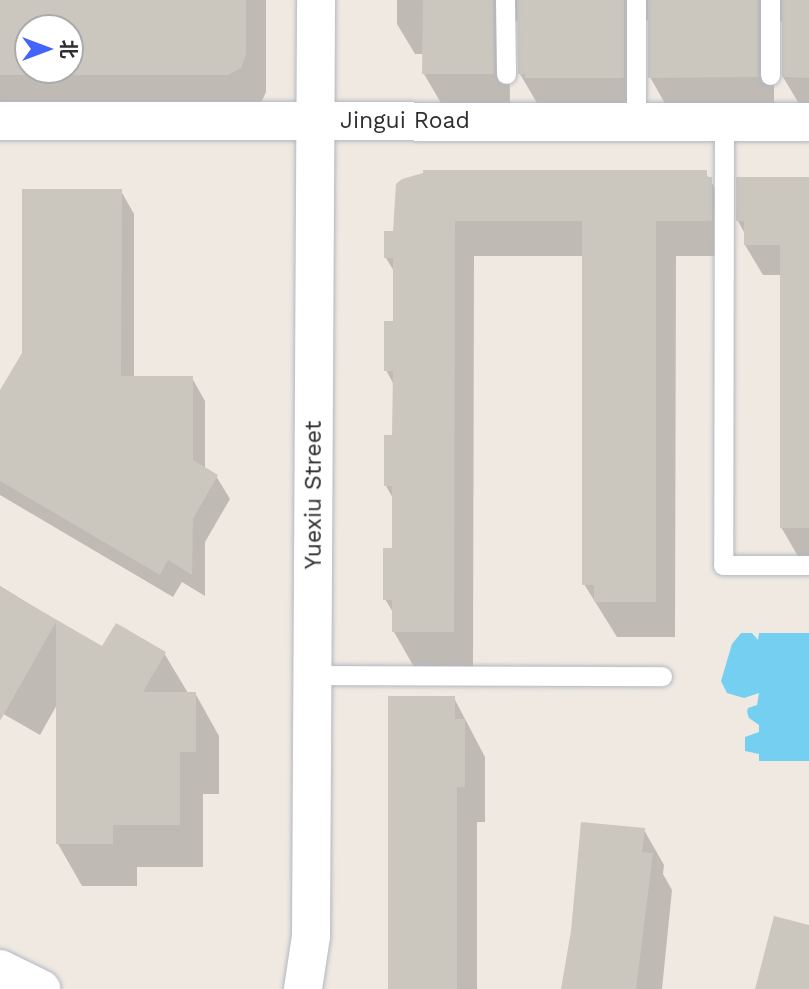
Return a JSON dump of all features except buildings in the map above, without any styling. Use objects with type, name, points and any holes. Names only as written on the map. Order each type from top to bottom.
[{"type":"street","name":"Yuexiu Street","points":[[303,989],[312,936],[316,0]]},
{"type":"street","name":"Jingui Road","points":[[0,121],[809,122]]},
{"type":"street","points":[[0,969],[41,989]]},
{"type":"lane","points":[[506,0],[506,74]]},
{"type":"lane","points":[[636,0],[636,121]]},
{"type":"lane","points":[[770,0],[770,75]]},
{"type":"lane","points":[[724,122],[723,565],[809,565]]},
{"type":"lane","points":[[313,675],[662,676]]},
{"type":"water","points":[[741,633],[752,633],[758,640],[759,633],[809,633],[809,761],[759,761],[759,754],[745,751],[745,737],[759,732],[759,725],[749,718],[747,712],[748,708],[757,705],[759,693],[744,698],[727,693],[721,681],[732,644]]}]
